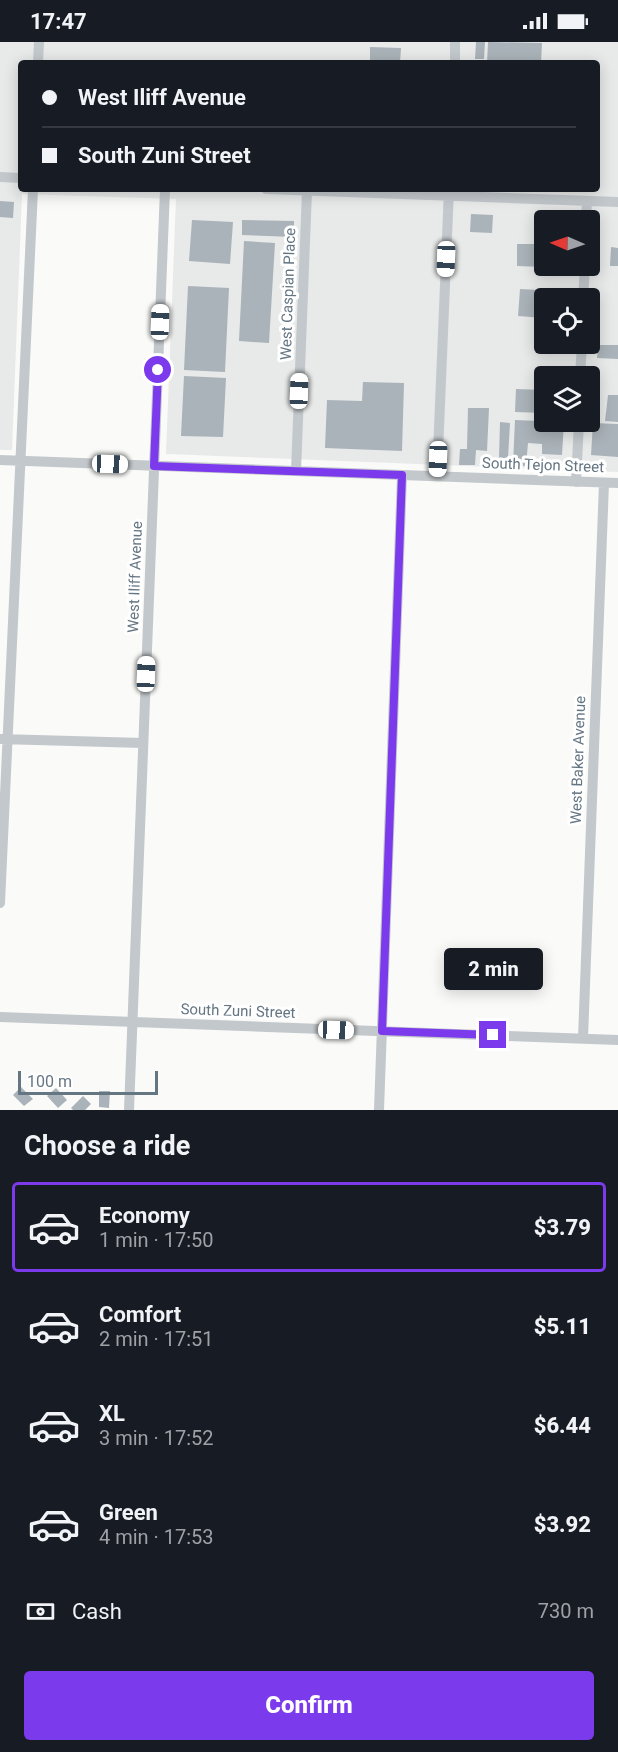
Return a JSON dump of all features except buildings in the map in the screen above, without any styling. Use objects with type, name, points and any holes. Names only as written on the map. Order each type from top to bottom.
[{"type":"street","points":[[38,60],[39,42]]},
{"type":"street","points":[[454,60],[455,42]]},
{"type":"street","points":[[0,177],[18,178]]},
{"type":"street","points":[[0,903],[4,739],[21,461],[33,192]]},
{"type":"street","name":"West Iliff Avenue","points":[[129,1110],[165,192]]},
{"type":"street","name":"West Caspian Place","points":[[296,471],[307,192]]},
{"type":"street","points":[[437,477],[449,192],[618,202]]},
{"type":"street","points":[[587,201],[587,210]]},
{"type":"street","points":[[576,482],[578,432]]},
{"type":"street","name":"South Tejon Street","points":[[0,460],[618,483]]},
{"type":"street","points":[[379,1110],[402,475]]},
{"type":"street","name":"West Baker Avenue","points":[[583,1038],[604,483]]},
{"type":"street","points":[[4,739],[143,743]]},
{"type":"street","name":"South Zuni Street","points":[[0,1017],[618,1040]]},
{"type":"shaded area","points":[[0,42],[618,42],[618,472],[166,454],[176,199],[22,194],[12,450],[0,450]]},
{"type":"route","points":[[158,370],[154,466],[402,475],[382,1031],[493,1035]]}]
